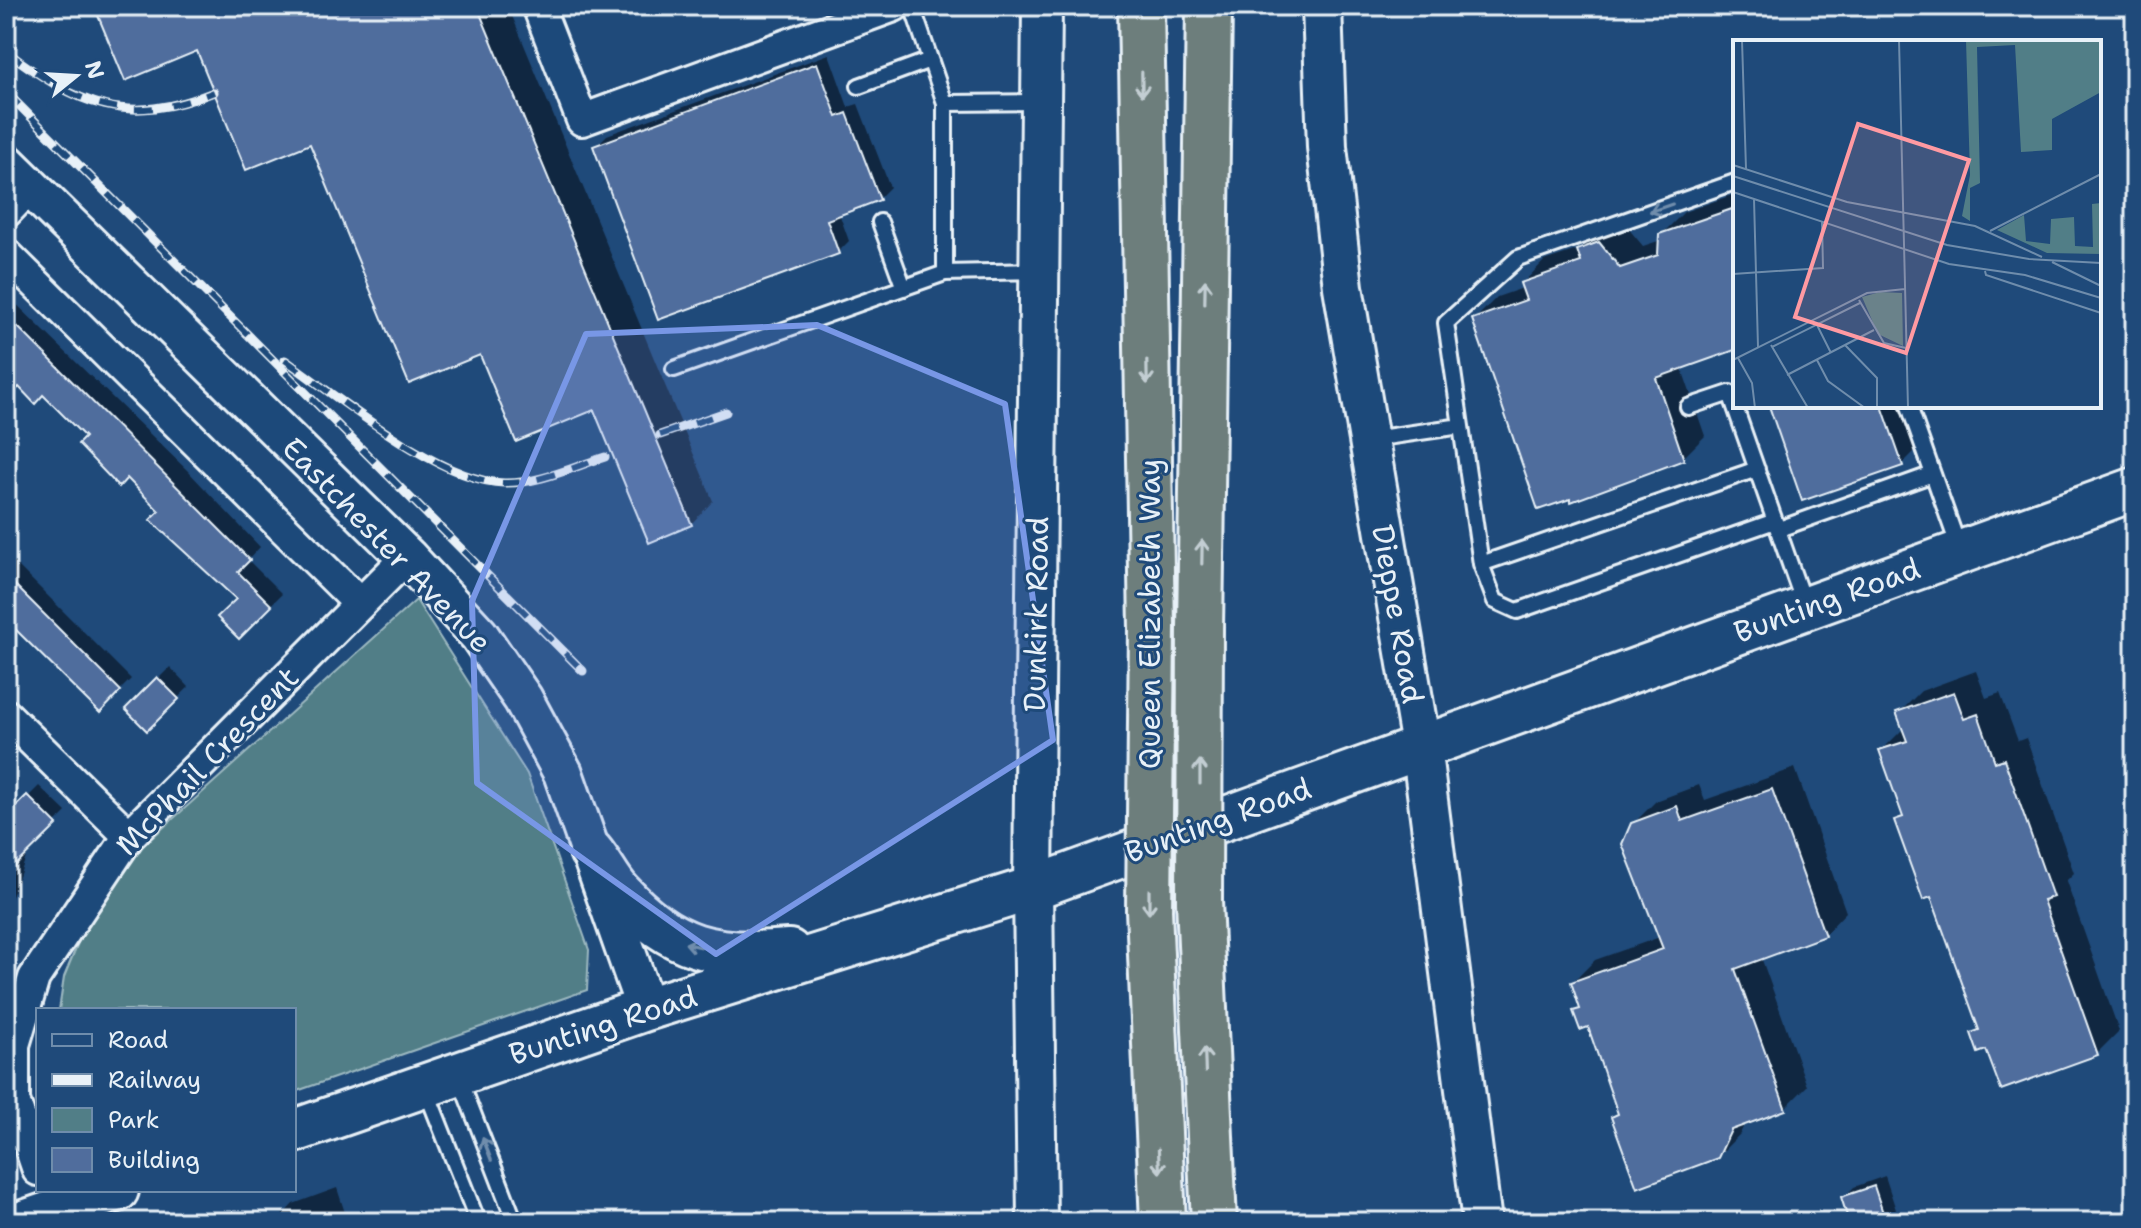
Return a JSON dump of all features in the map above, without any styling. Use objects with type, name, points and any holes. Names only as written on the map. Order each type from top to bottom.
[{"type":"highway","name":"Queen Elizabeth Way","points":[[1141,6],[1152,628],[1149,910],[1163,1222]]},
{"type":"highway","name":"Queen Elizabeth Way","points":[[1209,6],[1199,901],[1214,1222]]},
{"type":"main road","name":"Bunting Road","points":[[296,1130],[646,1009],[1033,888],[2135,490]]},
{"type":"main road","points":[[591,851],[619,891],[662,931],[681,942],[733,953],[858,944]]},
{"type":"main road","points":[[40,1208],[108,1192]]},
{"type":"street","points":[[538,6],[582,120],[894,6]]},
{"type":"street","name":"Dunkirk Road","points":[[1037,1222],[1033,888],[1042,6]]},
{"type":"street","name":"Dieppe Road","points":[[1322,6],[1332,202],[1368,440],[1421,746],[1482,1222]]},
{"type":"street","name":"Eastchester Avenue","points":[[14,187],[407,557],[479,635],[523,699],[563,773],[646,1009]]},
{"type":"street","name":"Eastchester Avenue","points":[[6,254],[360,604]]},
{"type":"street","name":"McPhail Crescent","points":[[36,1164],[14,1101],[14,1045],[34,978],[129,836],[407,557]]},
{"type":"street","points":[[6,715],[129,836]]},
{"type":"lane","points":[[912,6],[945,103],[945,273]]},
{"type":"lane","points":[[859,86],[930,60]]},
{"type":"lane","points":[[945,103],[1041,102]]},
{"type":"lane","points":[[1733,183],[1518,258],[1446,323],[1481,564],[1495,601],[1517,611],[1933,474]]},
{"type":"lane","points":[[880,222],[904,288]]},
{"type":"lane","points":[[674,369],[945,273],[1040,271]]},
{"type":"lane","points":[[1688,407],[1730,393],[1733,401]]},
{"type":"lane","points":[[1735,408],[1806,608]]},
{"type":"lane","points":[[1910,408],[1961,552]]},
{"type":"lane","points":[[1368,440],[1461,426]]},
{"type":"lane","points":[[1481,564],[1757,469]]},
{"type":"lane","points":[[441,1080],[478,1222]]},
{"type":"lane","points":[[441,1080],[515,1222]]},
{"type":"highlighted area","points":[[817,325],[1005,404],[1053,740],[716,954],[477,783],[472,601],[586,334]]},
{"type":"green space","points":[[416,600],[527,774],[589,950],[587,990],[296,1091],[296,1008],[59,1008],[64,977],[103,882]]},
{"type":"building","points":[[94,6],[477,6],[692,525],[649,543],[594,410],[516,442],[480,355],[409,384],[310,144],[246,170],[197,51],[125,81]]},
{"type":"building","points":[[817,63],[837,117],[847,113],[880,200],[827,220],[839,254],[658,320],[593,146]]},
{"type":"building","points":[[1733,209],[1733,351],[1656,378],[1684,460],[1571,502],[1570,499],[1538,510],[1472,319],[1526,300],[1520,283],[1581,262],[1577,250],[1599,242],[1620,268],[1658,255],[1659,234]]},
{"type":"building","points":[[6,315],[250,560],[238,572],[272,606],[239,639],[217,617],[236,599],[150,520],[159,511],[127,478],[119,487],[78,444],[85,437],[43,395],[35,404],[19,387],[6,400]]},
{"type":"building","points":[[1770,408],[1883,408],[1903,466],[1802,501]]},
{"type":"building","points":[[6,576],[121,691],[100,713],[6,620]]},
{"type":"building","points":[[157,677],[179,699],[147,731],[125,709]]},
{"type":"building","points":[[1954,692],[1964,719],[1978,714],[1995,762],[2004,759],[2053,897],[2043,900],[2098,1055],[2001,1090],[1986,1050],[1978,1053],[1971,1033],[1979,1030],[1931,897],[1923,900],[1894,820],[1903,817],[1879,750],[1907,741],[1896,712]]},
{"type":"building","points":[[1772,789],[1825,936],[1735,969],[1786,1110],[1731,1130],[1718,1158],[1637,1188],[1611,1117],[1618,1114],[1588,1027],[1580,1030],[1573,1011],[1580,1009],[1571,982],[1663,949],[1622,844],[1631,823],[1677,806],[1682,821]]},
{"type":"building","points":[[27,795],[57,825],[6,875],[6,816]]},
{"type":"building","points":[[1874,1186],[1886,1222],[1849,1222],[1841,1197]]},
{"type":"railway","points":[[6,51],[57,86],[104,105],[129,109],[155,108],[183,103],[214,92]]},
{"type":"railway","points":[[6,92],[583,671]]},
{"type":"railway","points":[[285,360],[390,435],[450,469],[478,479],[504,483],[530,481],[605,457]]},
{"type":"railway","points":[[660,435],[726,412]]}]
